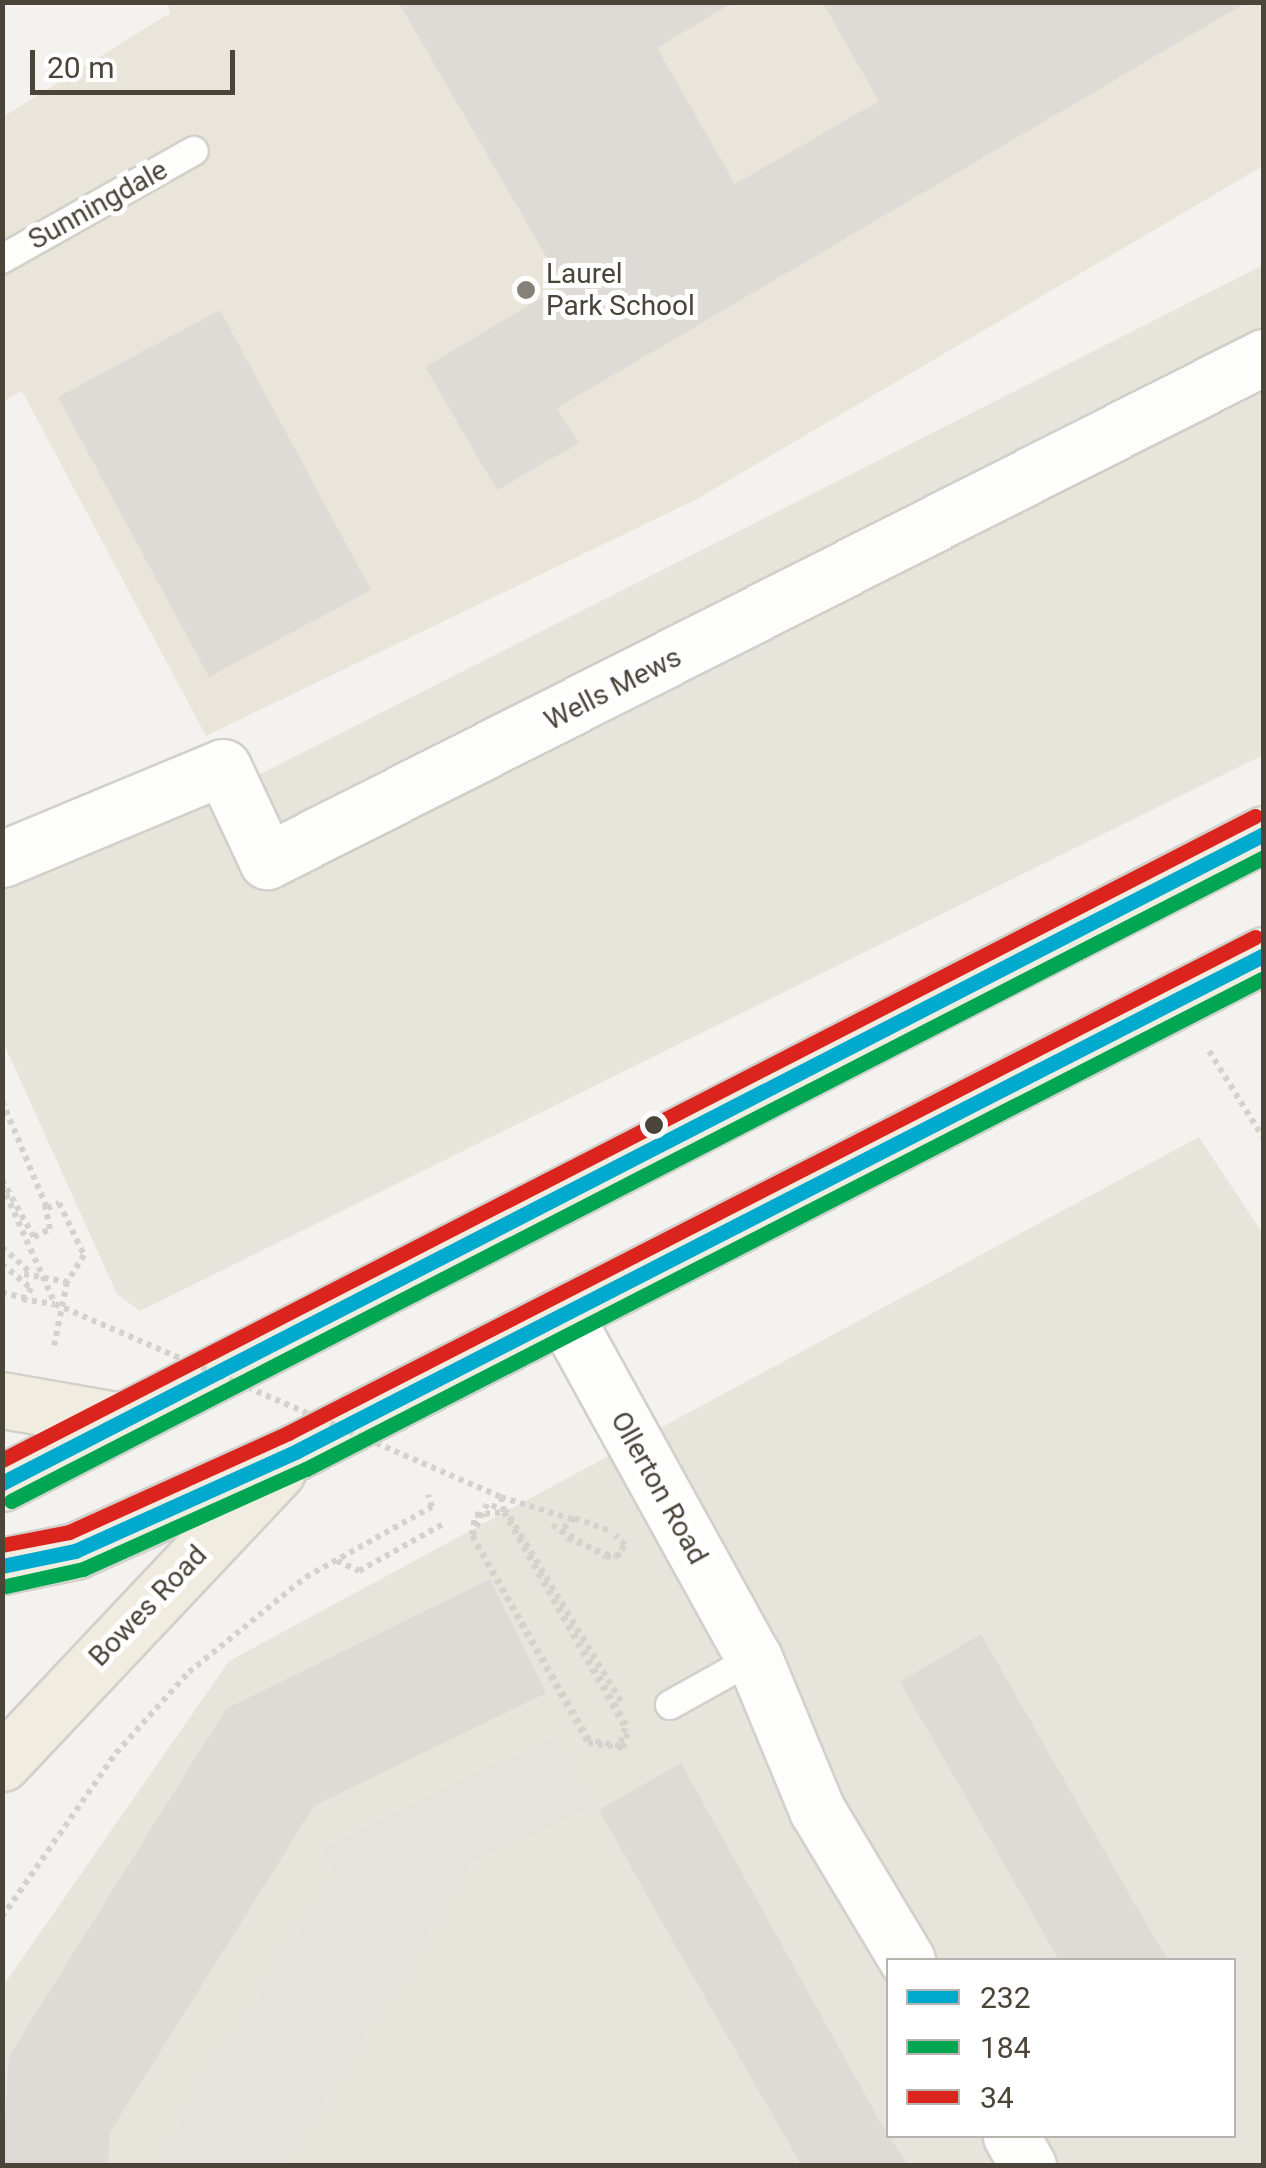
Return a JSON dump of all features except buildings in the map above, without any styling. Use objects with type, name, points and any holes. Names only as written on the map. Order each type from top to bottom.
[{"type":"highway","points":[[2,1482],[1264,834]]},
{"type":"highway","name":"Bowes Road","points":[[2,1566],[76,1551],[297,1451],[566,1318],[1264,955]]},
{"type":"highway","points":[[2,1400],[122,1420]]},
{"type":"highway","name":"Bowes Road","points":[[2,1763],[297,1451]]},
{"type":"street","name":"Wells Mews","points":[[2,858],[223,767],[268,862],[1264,357]]},
{"type":"street","name":"Ollerton Road","points":[[566,1318],[754,1658],[817,1810],[905,1958]]},
{"type":"street","points":[[1011,2138],[1028,2166]]},
{"type":"lane","name":"Sunningdale","points":[[2,259],[194,151]]},
{"type":"lane","points":[[670,1704],[754,1658]]},
{"type":"path","points":[[1175,999],[1264,1139]]},
{"type":"path","points":[[2,1104],[50,1229],[34,1238],[24,1228],[2,1183]]},
{"type":"path","points":[[2,1104],[47,1208],[60,1203],[84,1255],[67,1282],[53,1353]]},
{"type":"path","points":[[2,1183],[55,1304]]},
{"type":"path","points":[[2,1247],[32,1275]]},
{"type":"path","points":[[2,1265],[19,1273],[67,1282]]},
{"type":"path","points":[[2,1292],[26,1298],[31,1288],[19,1273]]},
{"type":"path","points":[[2,1292],[55,1304],[500,1497],[518,1497],[561,1515],[576,1521],[615,1535],[625,1545],[615,1558],[561,1530],[565,1520],[575,1518],[614,1532]]},
{"type":"path","points":[[2,1917],[116,1752],[178,1684],[258,1612],[336,1561],[432,1508],[428,1496]]},
{"type":"path","points":[[500,1497],[504,1512],[624,1728],[620,1746],[589,1740],[472,1534],[475,1515],[504,1512]]},
{"type":"path","points":[[504,1512],[629,1729],[623,1748],[588,1743],[472,1536],[487,1504],[506,1510],[632,1721]]},
{"type":"path","points":[[336,1561],[359,1571],[445,1523]]},
{"type":"path","points":[[552,1525],[606,1556]]},
{"type":"shaded area","name":"Laurel Park School","points":[[168,3],[1263,3],[1263,166],[697,499],[206,736],[22,391],[3,402],[3,117],[170,13]]},
{"type":"shaded area","points":[[1263,265],[1263,755],[140,1311],[117,1294],[3,1042],[2,884],[219,795]]},
{"type":"shaded area","points":[[1199,1137],[1263,1234],[1263,2165],[3,2166],[3,1986],[229,1661]]},
{"type":"shaded area","points":[[551,1737],[587,1808],[474,1862],[285,2165],[164,2165],[166,2143],[334,1875],[321,1849]]},
{"type":"transit line","name":"34","points":[[2,1460],[1255,816]]},
{"type":"transit line","name":"232","points":[[2,1483],[1264,834]]},
{"type":"transit line","name":"184","points":[[11,1501],[1264,857]]},
{"type":"transit line","name":"34","points":[[2,1545],[69,1532],[288,1433],[1255,937]]},
{"type":"transit line","name":"232","points":[[2,1566],[75,1551],[297,1451],[1264,955]]},
{"type":"transit line","name":"184","points":[[6,1586],[83,1569],[306,1469],[1264,978]]},
{"type":"place","name":"Laurel Park School","points":[[526,290]]}]
